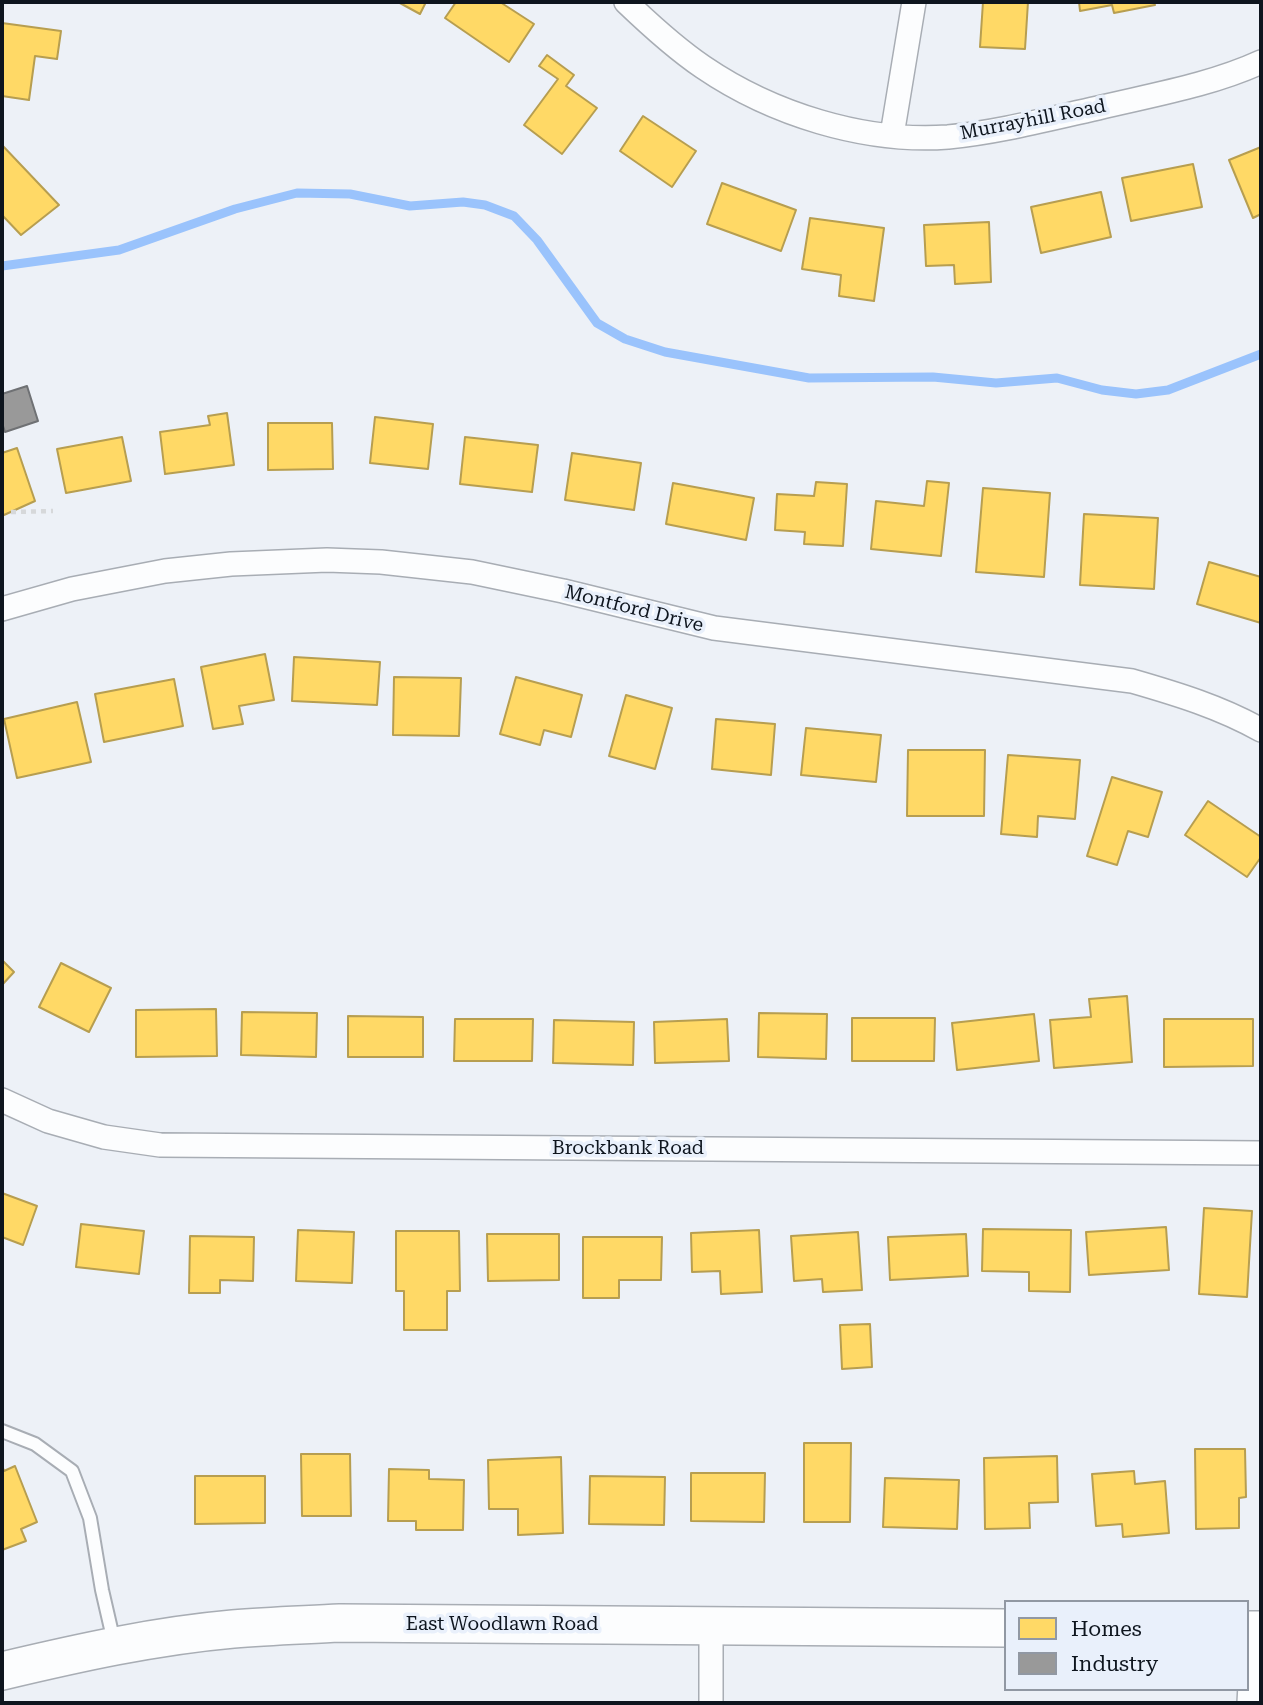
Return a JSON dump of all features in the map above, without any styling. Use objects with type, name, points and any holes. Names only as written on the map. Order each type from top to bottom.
[{"type":"main road","name":"East Woodlawn Road","points":[[2,1671],[115,1645],[233,1629],[340,1623],[1004,1628]]},
{"type":"street","name":"Murrayhill Road","points":[[626,2],[654,29],[702,66],[745,92],[799,115],[836,126],[892,135],[946,137],[999,131],[1140,98],[1261,62]]},
{"type":"street","points":[[892,135],[914,2]]},
{"type":"street","name":"Montford Drive","points":[[2,609],[72,589],[165,571],[231,564],[327,560],[381,562],[472,572],[714,628],[1132,681],[1184,696],[1261,730]]},
{"type":"street","name":"Brockbank Road","points":[[2,1100],[48,1121],[104,1137],[160,1145],[1261,1153]]},
{"type":"street","points":[[711,1626],[711,1703]]},
{"type":"street","points":[[1249,1703],[1254,1630]]},
{"type":"lane","points":[[2,1432],[35,1444],[72,1471],[90,1518],[102,1590],[115,1645]]},
{"type":"path","points":[[12,512],[52,511]]},
{"type":"building: Homes","points":[[398,2],[426,2],[420,14]]},
{"type":"building: Homes","points":[[456,2],[500,2],[534,24],[509,62],[445,18]]},
{"type":"building: Homes","points":[[983,2],[1028,2],[1025,49],[980,47]]},
{"type":"building: Homes","points":[[1079,2],[1154,2],[1155,5],[1114,13],[1112,5],[1080,11]]},
{"type":"building: Homes","points":[[2,23],[61,31],[57,59],[35,56],[29,100],[2,96]]},
{"type":"building: Homes","points":[[547,55],[574,75],[566,86],[597,108],[562,154],[524,125],[558,79],[539,66]]},
{"type":"building: Homes","points":[[643,116],[696,151],[672,187],[620,151]]},
{"type":"building: Homes","points":[[2,145],[59,205],[21,235],[2,215]]},
{"type":"building: Homes","points":[[1261,147],[1261,214],[1253,218],[1229,160]]},
{"type":"building: Homes","points":[[1193,164],[1202,207],[1131,221],[1122,178]]},
{"type":"building: Homes","points":[[722,183],[796,210],[781,251],[707,224]]},
{"type":"building: Homes","points":[[1101,192],[1111,237],[1041,253],[1031,207]]},
{"type":"building: Homes","points":[[810,218],[884,228],[874,301],[839,296],[841,275],[802,269]]},
{"type":"building: Homes","points":[[989,222],[991,282],[955,284],[954,265],[926,266],[924,225]]},
{"type":"building: Homes","points":[[227,413],[234,465],[165,474],[160,432],[210,425],[208,416]]},
{"type":"building: Homes","points":[[375,417],[433,424],[428,469],[370,463]]},
{"type":"building: Homes","points":[[268,423],[332,423],[333,469],[268,470]]},
{"type":"building: Homes","points":[[122,437],[131,481],[66,493],[57,449]]},
{"type":"building: Homes","points":[[465,437],[538,445],[532,492],[460,484]]},
{"type":"building: Homes","points":[[17,448],[35,501],[4,515],[2,453]]},
{"type":"building: Homes","points":[[572,453],[641,463],[634,510],[565,500]]},
{"type":"building: Homes","points":[[927,481],[949,483],[941,556],[871,549],[876,501],[924,506]]},
{"type":"building: Homes","points":[[816,482],[847,484],[843,546],[804,544],[805,532],[775,530],[777,494],[814,496]]},
{"type":"building: Homes","points":[[673,483],[754,498],[746,540],[666,524]]},
{"type":"building: Homes","points":[[983,488],[1050,493],[1044,577],[976,572]]},
{"type":"building: Homes","points":[[1084,514],[1158,518],[1154,589],[1080,585]]},
{"type":"building: Homes","points":[[1209,562],[1261,577],[1261,623],[1197,604]]},
{"type":"building: Homes","points":[[265,654],[274,700],[239,706],[243,724],[213,729],[201,667]]},
{"type":"building: Homes","points":[[294,657],[380,662],[377,705],[292,701]]},
{"type":"building: Homes","points":[[394,677],[461,678],[459,736],[393,735]]},
{"type":"building: Homes","points":[[516,677],[582,695],[571,737],[544,730],[540,745],[500,734]]},
{"type":"building: Homes","points":[[174,679],[183,726],[104,742],[95,694]]},
{"type":"building: Homes","points":[[626,695],[672,708],[655,769],[609,756]]},
{"type":"building: Homes","points":[[77,702],[91,762],[17,778],[4,719]]},
{"type":"building: Homes","points":[[716,719],[775,724],[771,775],[712,769]]},
{"type":"building: Homes","points":[[806,728],[881,735],[876,782],[801,775]]},
{"type":"building: Homes","points":[[908,750],[985,750],[984,816],[907,816]]},
{"type":"building: Homes","points":[[1008,755],[1080,760],[1075,819],[1038,816],[1037,837],[1001,834]]},
{"type":"building: Homes","points":[[1112,777],[1162,792],[1148,837],[1128,831],[1117,865],[1087,856]]},
{"type":"building: Homes","points":[[1208,801],[1261,837],[1261,857],[1247,877],[1185,835]]},
{"type":"building: Homes","points":[[2,960],[14,972],[2,985]]},
{"type":"building: Homes","points":[[61,963],[111,988],[89,1032],[39,1007]]},
{"type":"building: Homes","points":[[1127,996],[1132,1062],[1054,1068],[1050,1020],[1091,1017],[1089,999]]},
{"type":"building: Homes","points":[[216,1009],[217,1056],[136,1057],[136,1010]]},
{"type":"building: Homes","points":[[242,1012],[317,1013],[316,1057],[241,1055]]},
{"type":"building: Homes","points":[[759,1013],[827,1014],[826,1059],[758,1057]]},
{"type":"building: Homes","points":[[1034,1014],[1039,1061],[957,1070],[952,1023]]},
{"type":"building: Homes","points":[[348,1016],[423,1017],[423,1057],[348,1057]]},
{"type":"building: Homes","points":[[852,1018],[935,1018],[934,1061],[852,1061]]},
{"type":"building: Homes","points":[[455,1019],[533,1019],[532,1061],[454,1061]]},
{"type":"building: Homes","points":[[727,1019],[729,1061],[655,1063],[654,1022]]},
{"type":"building: Homes","points":[[1164,1019],[1253,1019],[1253,1066],[1164,1067]]},
{"type":"building: Homes","points":[[554,1020],[634,1022],[633,1065],[553,1063]]},
{"type":"building: Homes","points":[[2,1193],[37,1206],[23,1245],[2,1237]]},
{"type":"building: Homes","points":[[1204,1208],[1252,1211],[1247,1297],[1199,1294]]},
{"type":"building: Homes","points":[[81,1224],[144,1231],[139,1274],[76,1267]]},
{"type":"building: Homes","points":[[1166,1227],[1169,1270],[1089,1275],[1086,1232]]},
{"type":"building: Homes","points":[[983,1229],[1071,1230],[1070,1292],[1029,1291],[1029,1272],[982,1271]]},
{"type":"building: Homes","points":[[298,1230],[354,1232],[352,1283],[296,1281]]},
{"type":"building: Homes","points":[[759,1230],[762,1292],[721,1294],[720,1271],[692,1272],[691,1233]]},
{"type":"building: Homes","points":[[396,1231],[459,1231],[460,1291],[447,1291],[447,1330],[404,1330],[404,1291],[396,1291]]},
{"type":"building: Homes","points":[[858,1232],[862,1290],[823,1292],[822,1279],[794,1281],[791,1236]]},
{"type":"building: Homes","points":[[487,1234],[559,1234],[559,1280],[488,1281]]},
{"type":"building: Homes","points":[[966,1234],[968,1276],[890,1280],[888,1237]]},
{"type":"building: Homes","points":[[190,1236],[254,1237],[253,1281],[220,1280],[220,1293],[189,1293]]},
{"type":"building: Homes","points":[[583,1237],[662,1237],[661,1280],[619,1280],[619,1298],[583,1298]]},
{"type":"building: Homes","points":[[870,1324],[872,1367],[842,1369],[840,1325]]},
{"type":"building: Homes","points":[[804,1443],[851,1443],[850,1522],[804,1522]]},
{"type":"building: Homes","points":[[1195,1449],[1245,1449],[1246,1497],[1239,1498],[1239,1528],[1196,1529]]},
{"type":"building: Homes","points":[[301,1454],[350,1454],[351,1516],[302,1516]]},
{"type":"building: Homes","points":[[1057,1456],[1058,1502],[1029,1503],[1030,1528],[985,1529],[984,1458]]},
{"type":"building: Homes","points":[[561,1457],[563,1533],[518,1535],[518,1509],[489,1509],[488,1460]]},
{"type":"building: Homes","points":[[2,1465],[4,1471],[15,1466],[37,1522],[21,1529],[26,1541],[2,1550]]},
{"type":"building: Homes","points":[[389,1469],[429,1470],[429,1479],[464,1480],[463,1530],[416,1530],[416,1521],[388,1521]]},
{"type":"building: Homes","points":[[1134,1471],[1135,1484],[1165,1481],[1169,1533],[1123,1537],[1122,1524],[1096,1526],[1092,1474]]},
{"type":"building: Homes","points":[[691,1473],[765,1473],[764,1522],[691,1521]]},
{"type":"building: Homes","points":[[195,1476],[265,1476],[265,1523],[195,1524]]},
{"type":"building: Homes","points":[[590,1476],[665,1477],[664,1525],[589,1524]]},
{"type":"building: Homes","points":[[885,1478],[959,1480],[957,1529],[883,1527]]},
{"type":"building: Industry","points":[[27,386],[38,421],[5,432],[2,423],[2,394]]},
{"type":"waterway","points":[[2,266],[119,250],[235,209],[297,193],[350,194],[410,206],[463,202],[485,205],[514,216],[537,240],[597,323],[625,339],[665,352],[809,378],[933,377],[996,383],[1057,378],[1102,390],[1136,394],[1168,390],[1261,354]]}]
